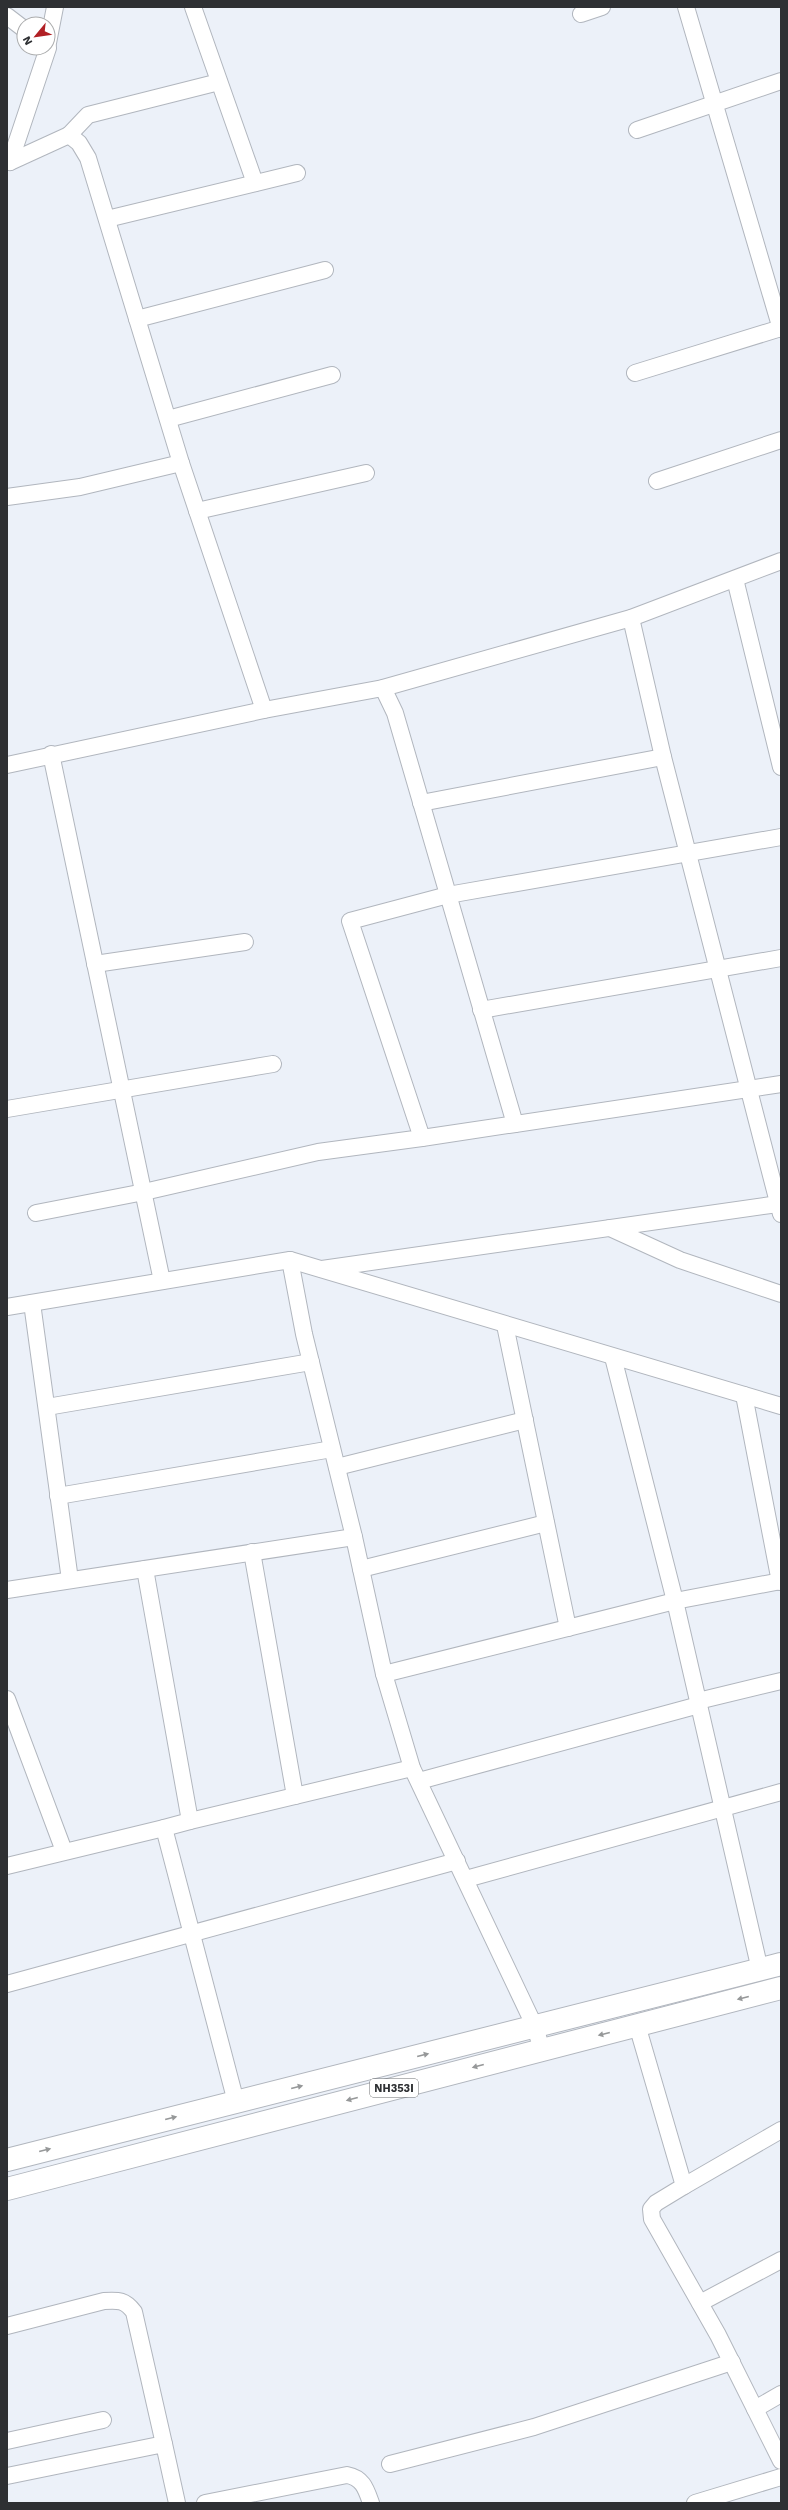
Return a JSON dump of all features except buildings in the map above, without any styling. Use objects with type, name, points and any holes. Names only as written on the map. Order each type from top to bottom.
[{"type":"highway","name":"NH353I","points":[[7,2160],[781,1964]]},
{"type":"highway","name":"NH353I","points":[[7,2189],[781,1988]]},
{"type":"street","points":[[193,7],[255,183]]},
{"type":"street","points":[[581,14],[602,7]]},
{"type":"street","points":[[635,373],[781,328],[686,7]]},
{"type":"street","points":[[7,16],[16,23]]},
{"type":"street","points":[[9,160],[45,56]]},
{"type":"street","points":[[637,130],[781,80]]},
{"type":"street","points":[[9,160],[69,135],[88,115],[219,82]]},
{"type":"street","points":[[69,135],[79,143],[88,158],[181,463],[264,710]]},
{"type":"street","points":[[107,220],[297,173]]},
{"type":"street","points":[[137,319],[325,270]]},
{"type":"street","points":[[168,419],[332,375]]},
{"type":"street","points":[[657,481],[781,440]]},
{"type":"street","points":[[7,497],[80,487],[181,463]]},
{"type":"street","points":[[197,511],[366,473]]},
{"type":"street","points":[[7,764],[264,710],[383,688],[631,618],[781,561]]},
{"type":"street","points":[[735,579],[781,767]]},
{"type":"street","points":[[318,1270],[610,1228],[780,1209],[663,757],[631,618]]},
{"type":"street","points":[[383,688],[395,713],[515,1124]]},
{"type":"street","points":[[51,754],[162,1281]]},
{"type":"street","points":[[421,803],[663,757]]},
{"type":"street","points":[[422,1138],[350,921],[448,894],[781,837]]},
{"type":"street","points":[[95,964],[245,942]]},
{"type":"street","points":[[482,1010],[781,958]]},
{"type":"street","points":[[7,1108],[273,1064]]},
{"type":"street","points":[[36,1213],[144,1192],[318,1152],[422,1138],[781,1084]]},
{"type":"street","points":[[610,1228],[680,1260],[781,1294]]},
{"type":"street","points":[[290,1260],[311,1362],[354,1537],[384,1674],[415,1774],[466,1878],[535,2026],[542,2050]]},
{"type":"street","points":[[7,1307],[290,1260],[318,1270],[505,1326],[781,1406]]},
{"type":"street","points":[[32,1303],[70,1580]]},
{"type":"street","points":[[505,1326],[568,1628]]},
{"type":"street","points":[[613,1357],[675,1601],[760,1970]]},
{"type":"street","points":[[47,1407],[311,1362]]},
{"type":"street","points":[[384,1674],[675,1601],[781,1582],[744,1395]]},
{"type":"street","points":[[337,1467],[525,1420]]},
{"type":"street","points":[[58,1496],[332,1449]]},
{"type":"street","points":[[361,1569],[546,1523]]},
{"type":"street","points":[[7,1590],[354,1537]]},
{"type":"street","points":[[252,1552],[295,1796]]},
{"type":"street","points":[[145,1569],[190,1821]]},
{"type":"street","points":[[7,1866],[295,1796],[415,1774],[781,1682]]},
{"type":"street","points":[[7,1699],[64,1851]]},
{"type":"street","points":[[466,1878],[781,1792]]},
{"type":"street","points":[[164,1828],[236,2102]]},
{"type":"street","points":[[7,1984],[191,1932],[457,1861]]},
{"type":"street","points":[[637,2025],[684,2186]]},
{"type":"street","points":[[781,2130],[656,2203],[651,2209],[651,2214],[732,2362],[781,2461]]},
{"type":"street","points":[[700,2303],[781,2260]]},
{"type":"street","points":[[7,2326],[104,2301],[118,2300],[127,2302],[134,2312],[177,2503]]},
{"type":"street","points":[[390,2464],[534,2426],[732,2362]]},
{"type":"street","points":[[755,2410],[781,2394]]},
{"type":"street","points":[[7,2441],[103,2420]]},
{"type":"street","points":[[7,2476],[164,2444]]},
{"type":"street","points":[[205,2503],[347,2476],[356,2477],[363,2484],[371,2503]]},
{"type":"street","points":[[695,2503],[781,2477]]}]
